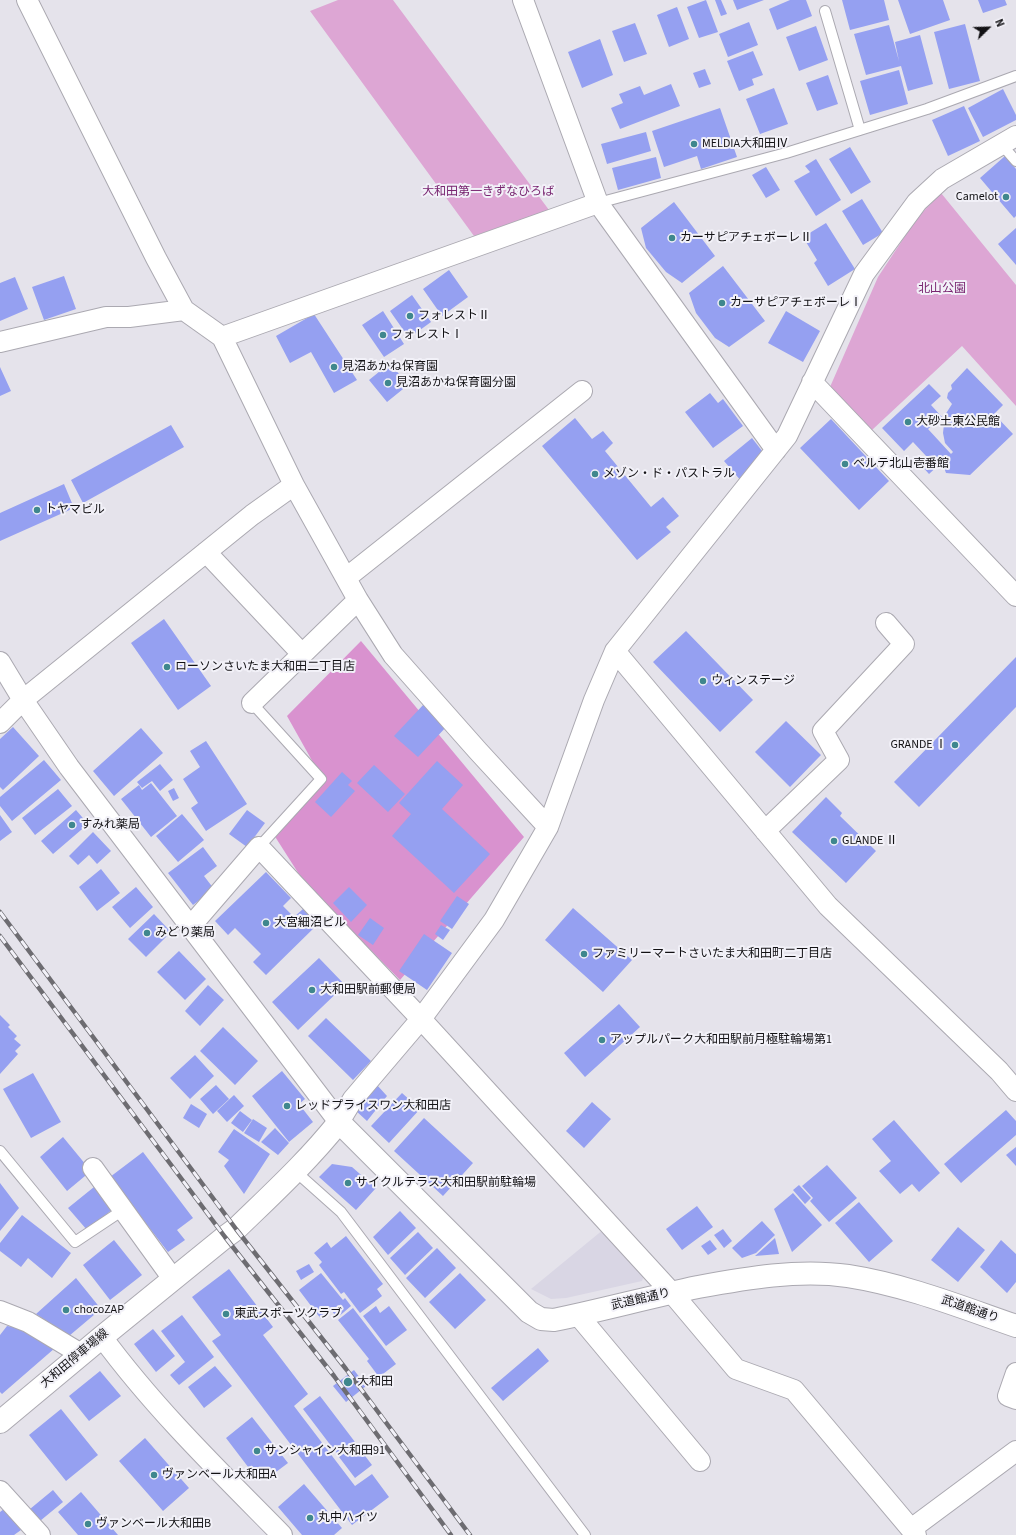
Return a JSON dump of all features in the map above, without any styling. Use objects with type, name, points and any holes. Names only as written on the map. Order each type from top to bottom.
[{"type":"street","points":[[27,0],[152,251],[184,310],[222,336],[294,485],[358,600],[393,656],[548,827]]},
{"type":"street","points":[[523,0],[598,203],[776,450]]},
{"type":"street","points":[[0,662],[23,700],[69,767],[339,1122],[353,1099],[422,1019],[494,920],[548,827],[594,700],[615,652],[787,436],[864,274],[917,202],[942,179],[1009,140]]},
{"type":"street","points":[[222,336],[598,203]]},
{"type":"street","points":[[0,342],[106,317],[128,317],[184,310]]},
{"type":"street","points":[[812,382],[1016,596]]},
{"type":"street","points":[[346,578],[582,391]]},
{"type":"street","points":[[0,723],[23,700],[252,515],[294,485]]},
{"type":"street","points":[[206,552],[302,654]]},
{"type":"street","points":[[252,703],[358,600]]},
{"type":"street","points":[[765,831],[839,760],[823,731],[904,644],[886,623]]},
{"type":"street","points":[[615,652],[828,906],[999,1071],[1016,1091]]},
{"type":"street","points":[[190,927],[259,846],[422,1019],[672,1293],[736,1369],[794,1390],[913,1532],[1016,1451]]},
{"type":"street","name":"大和田停車場線","points":[[0,1422],[81,1354],[236,1229],[320,1146],[339,1122]]},
{"type":"street","name":"武道館通り","points":[[339,1122],[529,1312],[541,1319],[554,1320],[730,1281],[776,1275],[810,1274],[848,1276],[895,1286],[1016,1326]]},
{"type":"street","points":[[93,1168],[173,1279]]},
{"type":"street","points":[[0,1310],[28,1322],[81,1354]]},
{"type":"street","points":[[578,1315],[700,1461]]},
{"type":"street","points":[[102,1337],[117,1358],[167,1418],[282,1535]]},
{"type":"street","points":[[1016,1373],[1008,1396],[1016,1399]]},
{"type":"street","points":[[0,1491],[40,1535]]},
{"type":"lane","points":[[825,11],[860,130]]},
{"type":"lane","points":[[598,203],[786,153],[927,109],[1016,76]]},
{"type":"lane","points":[[1009,140],[1016,161]]},
{"type":"lane","points":[[252,703],[321,779],[259,846]]},
{"type":"lane","points":[[0,1151],[75,1242],[123,1210]]},
{"type":"lane","points":[[295,1171],[341,1212],[585,1535]]},
{"type":"shaded area","points":[[361,641],[524,837],[400,980],[304,882],[274,835],[324,782],[287,716]]},
{"type":"shaded area","points":[[604,1229],[645,1273],[642,1281],[566,1298],[551,1299],[531,1289]]},
{"type":"green space","name":"大和田第一きずなひろば","points":[[338,0],[393,0],[549,210],[474,236],[310,11]]},
{"type":"green space","name":"北山公園","points":[[941,193],[1016,285],[1016,406],[962,346],[872,430],[830,387],[878,277],[917,218]]},
{"type":"building","points":[[706,0],[718,32],[699,38],[687,7]]},
{"type":"building","points":[[715,0],[721,0],[727,14],[721,16]]},
{"type":"building","points":[[733,0],[764,0],[737,10]]},
{"type":"building","points":[[790,0],[806,0],[812,16],[777,30],[769,9]]},
{"type":"building","points":[[842,0],[884,0],[889,20],[850,30]]},
{"type":"building","points":[[898,0],[943,0],[950,20],[910,34]]},
{"type":"building","points":[[978,0],[1005,0],[1007,5],[983,13]]},
{"type":"building","points":[[677,7],[689,39],[669,47],[657,15]]},
{"type":"building","points":[[749,22],[758,45],[728,57],[719,34]]},
{"type":"building","points":[[635,23],[647,54],[624,62],[612,31]]},
{"type":"building","points":[[965,24],[980,81],[949,89],[934,32]]},
{"type":"building","points":[[889,25],[899,61],[895,42],[920,35],[933,84],[908,91],[901,66],[866,75],[854,34]]},
{"type":"building","points":[[816,26],[828,60],[799,71],[786,37]]},
{"type":"building","points":[[600,39],[613,75],[582,88],[568,52]]},
{"type":"building","points":[[753,51],[763,75],[752,79],[754,85],[739,91],[727,61]]},
{"type":"building","points":[[705,69],[711,84],[699,88],[693,73]]},
{"type":"building","points":[[899,70],[908,104],[870,115],[860,81]]},
{"type":"building","points":[[828,75],[838,104],[817,111],[806,83]]},
{"type":"building","points":[[671,84],[680,106],[620,129],[611,108],[623,103],[619,94],[640,86],[644,95]]},
{"type":"building","points":[[774,88],[788,124],[760,134],[746,99]]},
{"type":"building","points":[[1003,89],[1016,115],[1016,120],[983,137],[968,108]]},
{"type":"building","points":[[964,106],[980,141],[948,156],[932,120]]},
{"type":"building","name":"MELDIA大和田Ⅳ","points":[[720,108],[737,157],[701,169],[697,156],[664,167],[652,131]]},
{"type":"building","points":[[646,132],[651,151],[607,164],[601,144]]},
{"type":"building","points":[[850,147],[871,182],[851,194],[829,159]]},
{"type":"building","name":"Camelot","points":[[1005,156],[1016,169],[1016,216],[1014,218],[980,178]]},
{"type":"building","points":[[656,157],[661,178],[618,190],[612,168]]},
{"type":"building","points":[[816,159],[841,200],[816,216],[794,181],[810,172],[805,166]]},
{"type":"building","points":[[766,167],[780,190],[766,198],[752,175]]},
{"type":"building","points":[[862,199],[883,233],[863,245],[842,211]]},
{"type":"building","name":"カーサピアチェボーレⅡ","points":[[674,202],[715,256],[682,283],[666,272],[646,248],[641,228]]},
{"type":"building","points":[[826,223],[855,269],[828,286],[814,263],[817,260],[803,237]]},
{"type":"building","points":[[1016,228],[1016,265],[998,244]]},
{"type":"building","name":"カーサピアチェボーレⅠ","points":[[723,266],[765,321],[729,347],[715,338],[696,313],[689,293]]},
{"type":"building","points":[[449,270],[468,297],[442,316],[423,289]]},
{"type":"building","points":[[64,276],[76,309],[44,320],[32,287]]},
{"type":"building","points":[[15,277],[28,309],[0,321],[0,283]]},
{"type":"building","name":"フォレストⅡ","points":[[412,295],[431,322],[409,338],[390,311]]},
{"type":"building","name":"フォレストⅠ","points":[[383,311],[404,344],[384,357],[362,325]]},
{"type":"building","points":[[786,311],[820,331],[803,362],[768,343]]},
{"type":"building","points":[[314,314],[357,380],[334,393],[311,352],[290,363],[276,336]]},
{"type":"building","points":[[390,363],[408,385],[387,402],[369,380]]},
{"type":"building","points":[[0,367],[11,391],[0,396]]},
{"type":"building","points":[[967,368],[1003,405],[994,414],[1013,434],[970,475],[946,473],[942,462],[929,474],[920,464],[927,457],[913,442],[904,451],[882,428],[929,384],[941,396],[931,405],[942,417],[928,429],[951,454],[953,452],[945,443],[943,433],[945,415],[952,404],[947,398],[948,393],[952,389],[951,385]]},
{"type":"building","points":[[710,393],[718,403],[723,399],[743,426],[713,448],[685,412]]},
{"type":"building","name":"メゾン・ド・パストラル","points":[[575,418],[592,439],[603,431],[613,443],[605,451],[651,507],[663,497],[679,516],[666,527],[671,532],[637,560],[542,446]]},
{"type":"building","name":"ベルテ北山壱番館","points":[[831,419],[889,481],[859,510],[800,448]]},
{"type":"building","points":[[171,425],[184,447],[83,503],[71,480]]},
{"type":"building","points":[[752,438],[766,456],[742,482],[724,461]]},
{"type":"building","name":"トヤマビル","points":[[64,484],[74,508],[0,541],[0,513]]},
{"type":"building","points":[[164,619],[211,686],[178,710],[131,643]]},
{"type":"building","name":"ウィンステージ","points":[[686,631],[753,700],[720,732],[653,662]]},
{"type":"building","name":"GRANDE Ⅰ","points":[[1016,657],[1016,707],[919,807],[894,782]]},
{"type":"building","points":[[424,704],[447,726],[418,757],[394,736]]},
{"type":"building","points":[[786,721],[821,755],[790,787],[755,752]]},
{"type":"building","points":[[13,727],[39,756],[3,790],[0,787],[0,739]]},
{"type":"building","points":[[141,728],[163,753],[114,796],[93,771]]},
{"type":"building","points":[[206,741],[247,804],[206,831],[191,808],[198,803],[183,779],[200,767],[190,751]]},
{"type":"building","points":[[44,760],[61,780],[12,821],[0,806],[0,797]]},
{"type":"building","points":[[437,761],[463,785],[442,809],[490,854],[454,893],[392,836],[411,814],[399,803]]},
{"type":"building","points":[[160,764],[173,780],[160,791],[152,781],[142,788],[137,782]]},
{"type":"building","points":[[374,765],[405,794],[388,812],[357,783]]},
{"type":"building","points":[[342,772],[352,781],[348,785],[355,791],[331,817],[315,802]]},
{"type":"building","points":[[151,783],[177,816],[151,837],[121,799],[139,785],[142,790]]},
{"type":"building","points":[[174,788],[179,798],[173,801],[168,791]]},
{"type":"building","points":[[58,789],[72,806],[35,835],[22,818]]},
{"type":"building","name":"GLANDE Ⅱ","points":[[826,797],[842,813],[840,816],[876,851],[846,883],[792,832]]},
{"type":"building","points":[[76,810],[88,824],[53,854],[41,841]]},
{"type":"building","points":[[247,810],[265,823],[247,847],[229,834]]},
{"type":"building","points":[[182,814],[204,840],[178,862],[156,836]]},
{"type":"building","points":[[0,815],[12,832],[0,841]]},
{"type":"building","points":[[93,832],[111,851],[97,864],[89,855],[78,865],[69,856]]},
{"type":"building","points":[[203,847],[217,866],[204,876],[214,889],[193,905],[168,873]]},
{"type":"building","points":[[101,869],[120,893],[97,911],[79,887]]},
{"type":"building","name":"大宮細沼ビル","points":[[266,872],[291,898],[283,906],[294,917],[303,909],[318,924],[266,975],[253,962],[261,954],[235,928],[228,935],[215,921]]},
{"type":"building","points":[[136,887],[153,907],[130,928],[112,907]]},
{"type":"building","points":[[349,887],[367,905],[351,922],[333,903]]},
{"type":"building","points":[[457,896],[469,904],[452,929],[440,921]]},
{"type":"building","points":[[573,908],[632,960],[603,992],[545,940]]},
{"type":"building","points":[[154,914],[171,932],[146,957],[128,939]]},
{"type":"building","points":[[370,918],[384,928],[373,945],[358,935]]},
{"type":"building","points":[[441,925],[450,930],[443,940],[435,934]]},
{"type":"building","points":[[424,934],[452,953],[427,990],[399,971]]},
{"type":"building","points":[[179,951],[206,979],[185,1000],[157,972]]},
{"type":"building","points":[[319,958],[345,985],[298,1030],[272,1002]]},
{"type":"building","points":[[208,985],[224,1000],[200,1026],[185,1011]]},
{"type":"building","name":"アップルパーク大和田駅前月極駐輪場第1","points":[[619,1004],[640,1027],[585,1077],[564,1053]]},
{"type":"building","points":[[0,1015],[10,1025],[8,1027],[17,1036],[14,1039],[21,1045],[15,1051],[18,1054],[0,1074]]},
{"type":"building","points":[[326,1018],[371,1061],[353,1080],[308,1036]]},
{"type":"building","points":[[223,1027],[258,1061],[235,1085],[200,1051]]},
{"type":"building","points":[[195,1055],[214,1076],[190,1099],[170,1078]]},
{"type":"building","points":[[282,1071],[305,1099],[299,1104],[313,1122],[289,1142],[252,1096]]},
{"type":"building","points":[[33,1073],[61,1122],[31,1138],[3,1089]]},
{"type":"building","points":[[216,1085],[229,1099],[213,1114],[200,1099]]},
{"type":"building","points":[[377,1085],[387,1096],[367,1121],[355,1110]]},
{"type":"building","points":[[402,1093],[420,1109],[389,1143],[371,1126]]},
{"type":"building","points":[[234,1095],[244,1106],[227,1122],[217,1111]]},
{"type":"building","points":[[592,1102],[611,1119],[584,1148],[566,1131]]},
{"type":"building","points":[[191,1104],[207,1114],[199,1128],[183,1118]]},
{"type":"building","points":[[1006,1110],[1016,1121],[1016,1135],[961,1183],[944,1164]]},
{"type":"building","points":[[240,1111],[252,1120],[243,1132],[231,1123]]},
{"type":"building","points":[[424,1118],[473,1163],[443,1196],[394,1151]]},
{"type":"building","points":[[253,1119],[267,1128],[259,1142],[244,1133]]},
{"type":"building","points":[[894,1120],[940,1173],[919,1192],[912,1184],[900,1194],[879,1171],[891,1161],[872,1139]]},
{"type":"building","points":[[275,1128],[289,1143],[278,1155],[261,1142]]},
{"type":"building","points":[[234,1129],[270,1154],[244,1194],[224,1166],[229,1160],[218,1152]]},
{"type":"building","points":[[63,1137],[91,1171],[67,1191],[40,1157]]},
{"type":"building","points":[[1016,1147],[1016,1166],[1006,1155]]},
{"type":"building","points":[[143,1152],[193,1218],[177,1230],[185,1240],[168,1252],[110,1177]]},
{"type":"building","name":"サイクルテラス大和田駅前駐輪場","points":[[332,1164],[352,1167],[376,1188],[356,1210],[319,1177]]},
{"type":"building","points":[[827,1165],[857,1198],[829,1222],[810,1201],[813,1198],[802,1186]]},
{"type":"building","points":[[0,1183],[19,1208],[0,1231]]},
{"type":"building","points":[[799,1185],[811,1198],[805,1204],[793,1190]]},
{"type":"building","points":[[94,1187],[113,1209],[87,1230],[68,1208]]},
{"type":"building","points":[[793,1193],[822,1225],[792,1252],[774,1209]]},
{"type":"building","points":[[859,1202],[893,1241],[869,1262],[835,1223]]},
{"type":"building","points":[[697,1206],[713,1227],[682,1250],[666,1229]]},
{"type":"building","points":[[400,1211],[416,1228],[388,1255],[373,1237]]},
{"type":"building","points":[[22,1215],[71,1253],[52,1278],[28,1258],[21,1267],[0,1251],[0,1243]]},
{"type":"building","points":[[762,1221],[775,1235],[756,1253],[742,1258],[732,1248]]},
{"type":"building","points":[[958,1227],[985,1250],[958,1282],[931,1260]]},
{"type":"building","points":[[723,1229],[732,1241],[724,1248],[714,1235]]},
{"type":"building","points":[[418,1232],[433,1248],[405,1275],[390,1258]]},
{"type":"building","points":[[346,1236],[383,1284],[377,1289],[382,1296],[360,1313],[344,1292],[341,1294],[319,1265],[322,1262],[314,1253],[327,1242],[331,1248]]},
{"type":"building","points":[[775,1238],[779,1254],[755,1256]]},
{"type":"building","points":[[114,1240],[142,1275],[110,1300],[83,1265]]},
{"type":"building","points":[[710,1240],[717,1249],[708,1255],[701,1246]]},
{"type":"building","points":[[1001,1240],[1016,1254],[1016,1282],[1007,1293],[980,1267]]},
{"type":"building","points":[[437,1248],[456,1268],[425,1298],[406,1278]]},
{"type":"building","points":[[309,1264],[314,1272],[301,1280],[296,1271]]},
{"type":"building","points":[[229,1269],[273,1327],[263,1335],[308,1394],[294,1406],[355,1486],[372,1474],[389,1497],[352,1525],[212,1341],[221,1335],[192,1297]]},
{"type":"building","points":[[321,1273],[343,1300],[345,1298],[351,1306],[337,1318],[332,1311],[321,1319],[299,1290]]},
{"type":"building","points":[[460,1273],[486,1300],[455,1329],[429,1302]]},
{"type":"building","points":[[76,1278],[101,1309],[69,1336],[36,1314]]},
{"type":"building","points":[[376,1306],[380,1313],[389,1306],[407,1330],[386,1346],[363,1316]]},
{"type":"building","points":[[353,1308],[396,1364],[379,1377],[367,1361],[369,1359],[338,1320]]},
{"type":"building","points":[[182,1315],[214,1357],[179,1385],[170,1375],[185,1362],[161,1331]]},
{"type":"building","points":[[7,1326],[22,1328],[55,1348],[2,1394],[0,1392],[0,1335]]},
{"type":"building","points":[[153,1329],[175,1356],[156,1372],[134,1344]]},
{"type":"building","points":[[538,1348],[549,1361],[503,1401],[491,1388]]},
{"type":"building","points":[[215,1366],[232,1386],[204,1408],[188,1387]]},
{"type":"building","points":[[354,1370],[366,1386],[346,1402],[333,1386]]},
{"type":"building","points":[[100,1371],[121,1396],[89,1421],[69,1396]]},
{"type":"building","points":[[320,1396],[355,1442],[338,1455],[303,1409]]},
{"type":"building","points":[[61,1409],[98,1455],[66,1481],[29,1435]]},
{"type":"building","name":"サンシャイン大和田91","points":[[252,1417],[288,1463],[272,1475],[269,1471],[258,1480],[226,1438]]},
{"type":"building","name":"ヴァンベール大和田A","points":[[145,1438],[189,1488],[163,1511],[119,1461]]},
{"type":"building","points":[[356,1444],[372,1465],[355,1478],[339,1457]]},
{"type":"building","name":"丸中ハイツ","points":[[304,1484],[342,1528],[334,1535],[302,1535],[278,1507]]},
{"type":"building","points":[[53,1490],[63,1502],[40,1521],[30,1509]]},
{"type":"building","name":"ヴァンベール大和田B","points":[[81,1492],[118,1535],[78,1535],[58,1512]]},
{"type":"building","points":[[4,1509],[21,1530],[14,1535],[0,1535],[0,1512]]},
{"type":"railway","points":[[0,912],[236,1229],[346,1369],[470,1535]]},
{"type":"railway","points":[[0,936],[225,1237],[334,1376],[451,1535]]},
{"type":"place","name":"MELDIA大和田Ⅳ","points":[[694,144]]},
{"type":"place","name":"Camelot","points":[[1006,197]]},
{"type":"place","name":"カーサピアチェボーレⅡ","points":[[672,238]]},
{"type":"place","name":"カーサピアチェボーレⅠ","points":[[722,303]]},
{"type":"place","name":"フォレストⅡ","points":[[410,316]]},
{"type":"place","name":"フォレストⅠ","points":[[383,335]]},
{"type":"place","name":"見沼あかね保育園","points":[[334,367]]},
{"type":"place","name":"見沼あかね保育園分園","points":[[388,383]]},
{"type":"place","name":"大砂土東公民館","points":[[908,422]]},
{"type":"place","name":"ベルテ北山壱番館","points":[[845,464]]},
{"type":"place","name":"メゾン・ド・パストラル","points":[[595,474]]},
{"type":"place","name":"トヤマビル","points":[[37,510]]},
{"type":"place","name":"ローソンさいたま大和田二丁目店","points":[[167,667]]},
{"type":"place","name":"ウィンステージ","points":[[703,681]]},
{"type":"place","name":"GRANDE Ⅰ","points":[[955,745]]},
{"type":"place","name":"すみれ薬局","points":[[72,825]]},
{"type":"place","name":"GLANDE Ⅱ","points":[[834,841]]},
{"type":"place","name":"大宮細沼ビル","points":[[266,923]]},
{"type":"place","name":"みどり薬局","points":[[147,933]]},
{"type":"place","name":"ファミリーマートさいたま大和田町二丁目店","points":[[584,954]]},
{"type":"place","name":"大和田駅前郵便局","points":[[312,990]]},
{"type":"place","name":"アップルパーク大和田駅前月極駐輪場第1","points":[[602,1040]]},
{"type":"place","name":"レッドプライスワン大和田店","points":[[287,1106]]},
{"type":"place","name":"サイクルテラス大和田駅前駐輪場","points":[[348,1183]]},
{"type":"place","name":"chocoZAP","points":[[66,1310]]},
{"type":"place","name":"東武スポーツクラブ","points":[[226,1314]]},
{"type":"place","name":"大和田","points":[[348,1382]]},
{"type":"place","name":"サンシャイン大和田91","points":[[257,1451]]},
{"type":"place","name":"ヴァンベール大和田A","points":[[154,1475]]},
{"type":"place","name":"丸中ハイツ","points":[[310,1518]]},
{"type":"place","name":"ヴァンベール大和田B","points":[[88,1524]]}]
